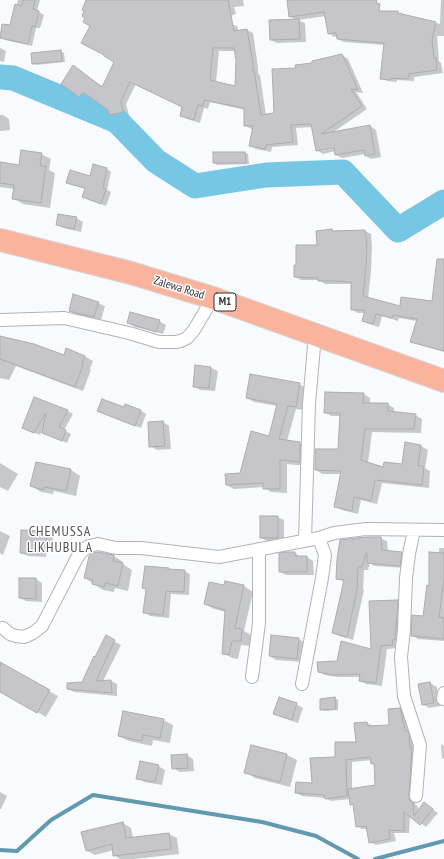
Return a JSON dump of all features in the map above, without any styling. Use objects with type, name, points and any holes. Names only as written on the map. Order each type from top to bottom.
[{"type":"highway","name":"Zalewa Road","points":[[0,240],[130,273],[213,298],[444,381]]},
{"type":"street","points":[[0,320],[64,318],[129,333],[159,342],[181,341],[187,338],[194,330],[213,298]]},
{"type":"street","points":[[305,540],[309,404],[315,335]]},
{"type":"street","points":[[3,628],[10,634],[24,637],[33,633],[42,626],[77,558],[82,551],[89,546],[98,544],[116,548],[141,548],[219,557],[319,538],[334,533],[366,529],[444,530]]},
{"type":"street","points":[[414,530],[406,578],[404,630],[401,657],[404,696],[420,745],[416,796]]},
{"type":"street","points":[[302,684],[325,555],[319,538]]},
{"type":"street","points":[[252,677],[259,623],[260,549]]},
{"type":"building","points":[[23,0],[35,0],[33,9],[39,11],[35,27],[32,26],[28,44],[0,38],[2,24],[10,25],[15,4],[22,6]]},
{"type":"building","points":[[86,0],[228,0],[234,31],[247,29],[261,115],[274,113],[272,69],[296,68],[295,65],[312,63],[312,61],[342,54],[358,90],[351,89],[362,106],[321,134],[370,125],[375,154],[365,156],[364,150],[335,155],[334,148],[316,151],[311,124],[291,125],[293,142],[266,145],[265,149],[249,146],[253,126],[244,126],[244,108],[204,100],[203,106],[198,105],[194,120],[180,116],[182,107],[130,82],[121,101],[123,112],[109,115],[108,110],[83,92],[79,97],[61,84],[73,65],[102,87],[114,62],[81,43],[90,26],[83,22],[85,18],[82,16],[84,11],[82,10]],"holes":[[[213,48],[234,48],[236,60],[235,86],[210,80]]]},
{"type":"building","points":[[287,0],[377,0],[376,3],[380,4],[379,11],[398,11],[398,13],[436,22],[432,40],[437,70],[409,74],[408,79],[380,79],[384,43],[337,39],[336,33],[328,34],[324,12],[289,17]]},
{"type":"building","points":[[299,19],[300,39],[270,40],[269,20]]},
{"type":"building","points":[[61,50],[62,61],[32,64],[31,53]]},
{"type":"building","points":[[21,150],[42,153],[40,166],[46,166],[41,203],[12,199],[14,185],[0,183],[0,162],[19,165]]},
{"type":"building","points":[[213,152],[245,152],[246,163],[213,163]]},
{"type":"building","points":[[93,164],[107,168],[103,188],[106,189],[101,204],[82,197],[85,188],[66,183],[70,170],[90,176]]},
{"type":"building","points":[[58,214],[77,217],[74,229],[56,225]]},
{"type":"building","points":[[332,229],[332,231],[365,230],[367,244],[363,296],[400,306],[401,297],[432,301],[437,259],[444,259],[444,351],[410,342],[417,319],[393,315],[392,318],[376,314],[373,324],[362,321],[365,310],[351,310],[351,282],[318,281],[318,278],[294,277],[294,265],[296,265],[296,245],[317,245],[316,231]]},
{"type":"building","points":[[73,294],[99,302],[94,317],[69,311]]},
{"type":"building","points":[[130,312],[160,320],[156,332],[127,323]]},
{"type":"building","points":[[0,336],[34,344],[64,355],[66,348],[85,356],[75,387],[0,359]]},
{"type":"building","points":[[195,365],[211,367],[209,388],[193,387]]},
{"type":"building","points":[[250,374],[300,383],[296,407],[288,406],[279,439],[300,442],[300,462],[280,460],[280,489],[263,489],[263,483],[226,485],[225,474],[240,473],[251,431],[269,436],[277,404],[246,398]]},
{"type":"building","points":[[325,392],[364,393],[363,403],[388,403],[388,411],[416,414],[414,429],[365,429],[361,460],[383,467],[384,462],[402,464],[405,442],[421,445],[418,466],[424,466],[422,485],[375,480],[371,501],[354,497],[352,511],[334,507],[341,471],[315,470],[315,449],[338,449],[340,413],[324,413]]},
{"type":"building","points":[[34,397],[68,410],[59,427],[66,430],[62,441],[42,433],[46,413],[34,433],[22,428]]},
{"type":"building","points":[[102,399],[124,407],[125,404],[141,410],[135,426],[97,411]]},
{"type":"building","points":[[163,421],[165,446],[149,447],[148,422]]},
{"type":"building","points":[[36,462],[71,469],[66,491],[44,487],[44,490],[30,486]]},
{"type":"building","points":[[260,516],[278,516],[278,538],[260,538]]},
{"type":"building","points":[[21,530],[47,531],[46,545],[40,544],[40,554],[20,553]]},
{"type":"building","points":[[381,537],[382,550],[402,552],[400,566],[367,563],[366,553],[362,567],[358,567],[358,585],[347,637],[332,633],[344,580],[336,579],[340,540]]},
{"type":"building","points":[[98,552],[114,555],[113,561],[123,563],[118,586],[105,583],[104,587],[92,584],[93,580],[84,578],[89,556],[92,553]]},
{"type":"building","points":[[295,552],[295,556],[307,556],[307,572],[279,572],[279,553]]},
{"type":"building","points":[[429,552],[444,553],[444,579],[439,617],[444,618],[444,639],[411,636],[412,615],[423,616],[427,585],[429,586]]},
{"type":"building","points":[[145,566],[185,570],[184,592],[166,591],[163,615],[143,613],[146,589],[142,588]]},
{"type":"building","points":[[19,578],[36,578],[36,599],[19,598]]},
{"type":"building","points":[[225,581],[244,585],[235,628],[242,629],[241,641],[232,641],[229,655],[222,654],[225,610],[204,604],[209,582],[224,585]]},
{"type":"building","points":[[398,600],[395,640],[392,640],[393,645],[381,646],[376,683],[359,681],[360,674],[331,675],[318,672],[317,662],[337,661],[341,641],[371,649],[369,601]]},
{"type":"building","points":[[106,635],[115,640],[96,681],[111,680],[112,693],[67,689],[67,683],[82,682]]},
{"type":"building","points":[[271,635],[299,638],[297,659],[269,656]]},
{"type":"building","points":[[0,662],[50,690],[37,713],[0,692]]},
{"type":"building","points":[[430,682],[434,703],[422,705],[418,684]]},
{"type":"building","points":[[279,697],[297,703],[292,720],[273,714]]},
{"type":"building","points":[[335,697],[336,709],[320,710],[320,699]]},
{"type":"building","points":[[400,708],[405,731],[408,731],[409,734],[410,748],[412,748],[409,800],[413,803],[414,816],[424,802],[433,809],[420,825],[404,812],[404,831],[389,830],[390,839],[369,843],[366,826],[356,827],[353,804],[350,805],[348,789],[375,785],[374,763],[371,764],[370,757],[346,760],[347,796],[325,799],[324,795],[295,793],[296,782],[312,783],[310,758],[335,757],[335,742],[356,742],[354,723],[367,722],[368,726],[389,725],[388,709]]},
{"type":"building","points":[[123,711],[164,719],[160,738],[143,735],[142,741],[118,736]]},
{"type":"building","points":[[251,745],[287,754],[280,782],[244,773]]},
{"type":"building","points":[[187,754],[188,768],[172,769],[171,755]]},
{"type":"building","points":[[140,761],[159,765],[155,782],[136,779]]},
{"type":"building","points":[[123,822],[126,838],[169,833],[171,849],[113,856],[112,844],[86,851],[81,832]]},
{"type":"waterway","points":[[0,77],[13,78],[117,121],[156,161],[195,186],[266,175],[343,172],[398,230],[444,202]]},
{"type":"waterway","points":[[0,850],[17,851],[51,820],[93,795],[262,822],[316,836],[358,859]]},
{"type":"waterway","points":[[375,859],[444,841]]},
{"type":"district","name":"CHEMUSSA LIKHUBULA","points":[[60,540]]}]
